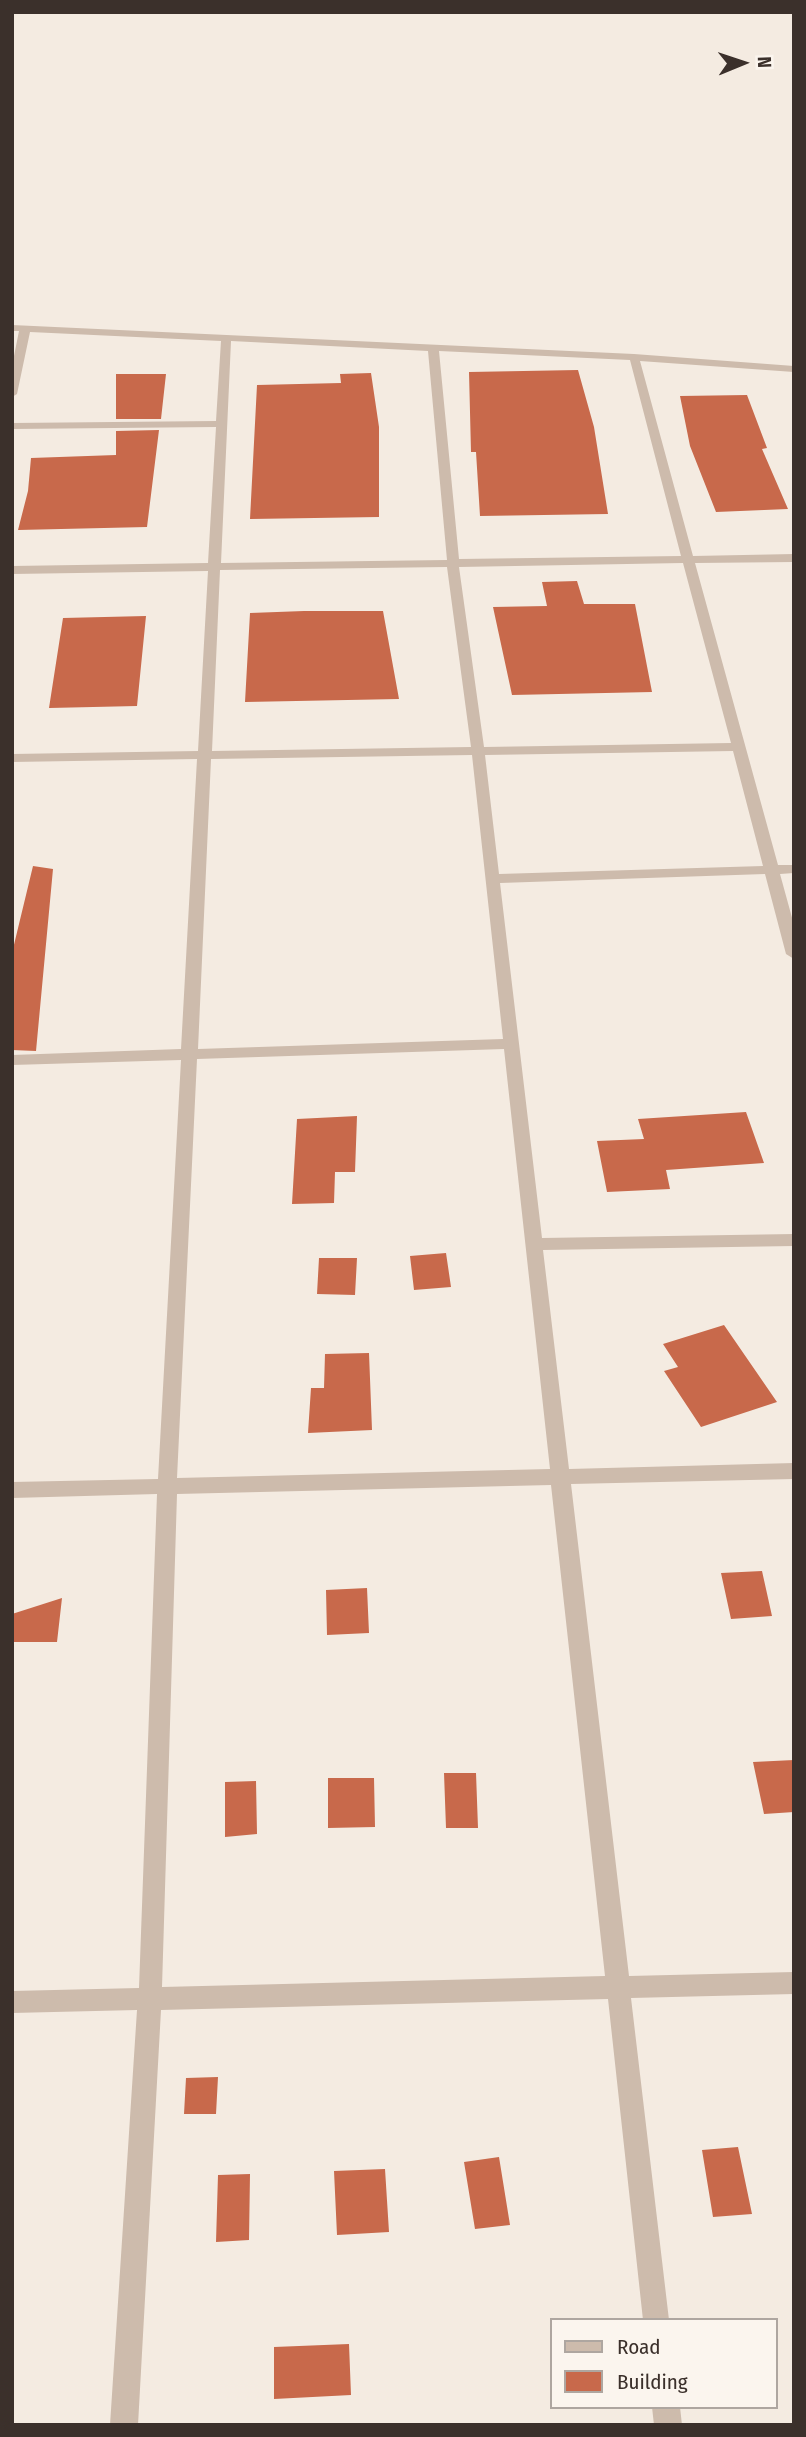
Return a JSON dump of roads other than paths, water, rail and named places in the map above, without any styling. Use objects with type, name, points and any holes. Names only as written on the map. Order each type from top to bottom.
[{"type":"street","points":[[12,328],[634,357],[794,369]]},
{"type":"street","points":[[12,394],[25,329]]},
{"type":"street","points":[[124,2425],[150,1999],[167,1486],[226,338]]},
{"type":"street","points":[[433,348],[453,564],[478,751],[656,2318]]},
{"type":"street","points":[[634,357],[794,954]]},
{"type":"street","points":[[12,426],[221,424]]},
{"type":"street","points":[[12,570],[794,558]]},
{"type":"street","points":[[12,758],[738,747]]},
{"type":"street","points":[[491,879],[794,869]]},
{"type":"street","points":[[12,1060],[511,1044]]},
{"type":"street","points":[[534,1244],[794,1240]]},
{"type":"street","points":[[12,1490],[794,1471]]},
{"type":"street","points":[[12,2003],[794,1983]]}]
